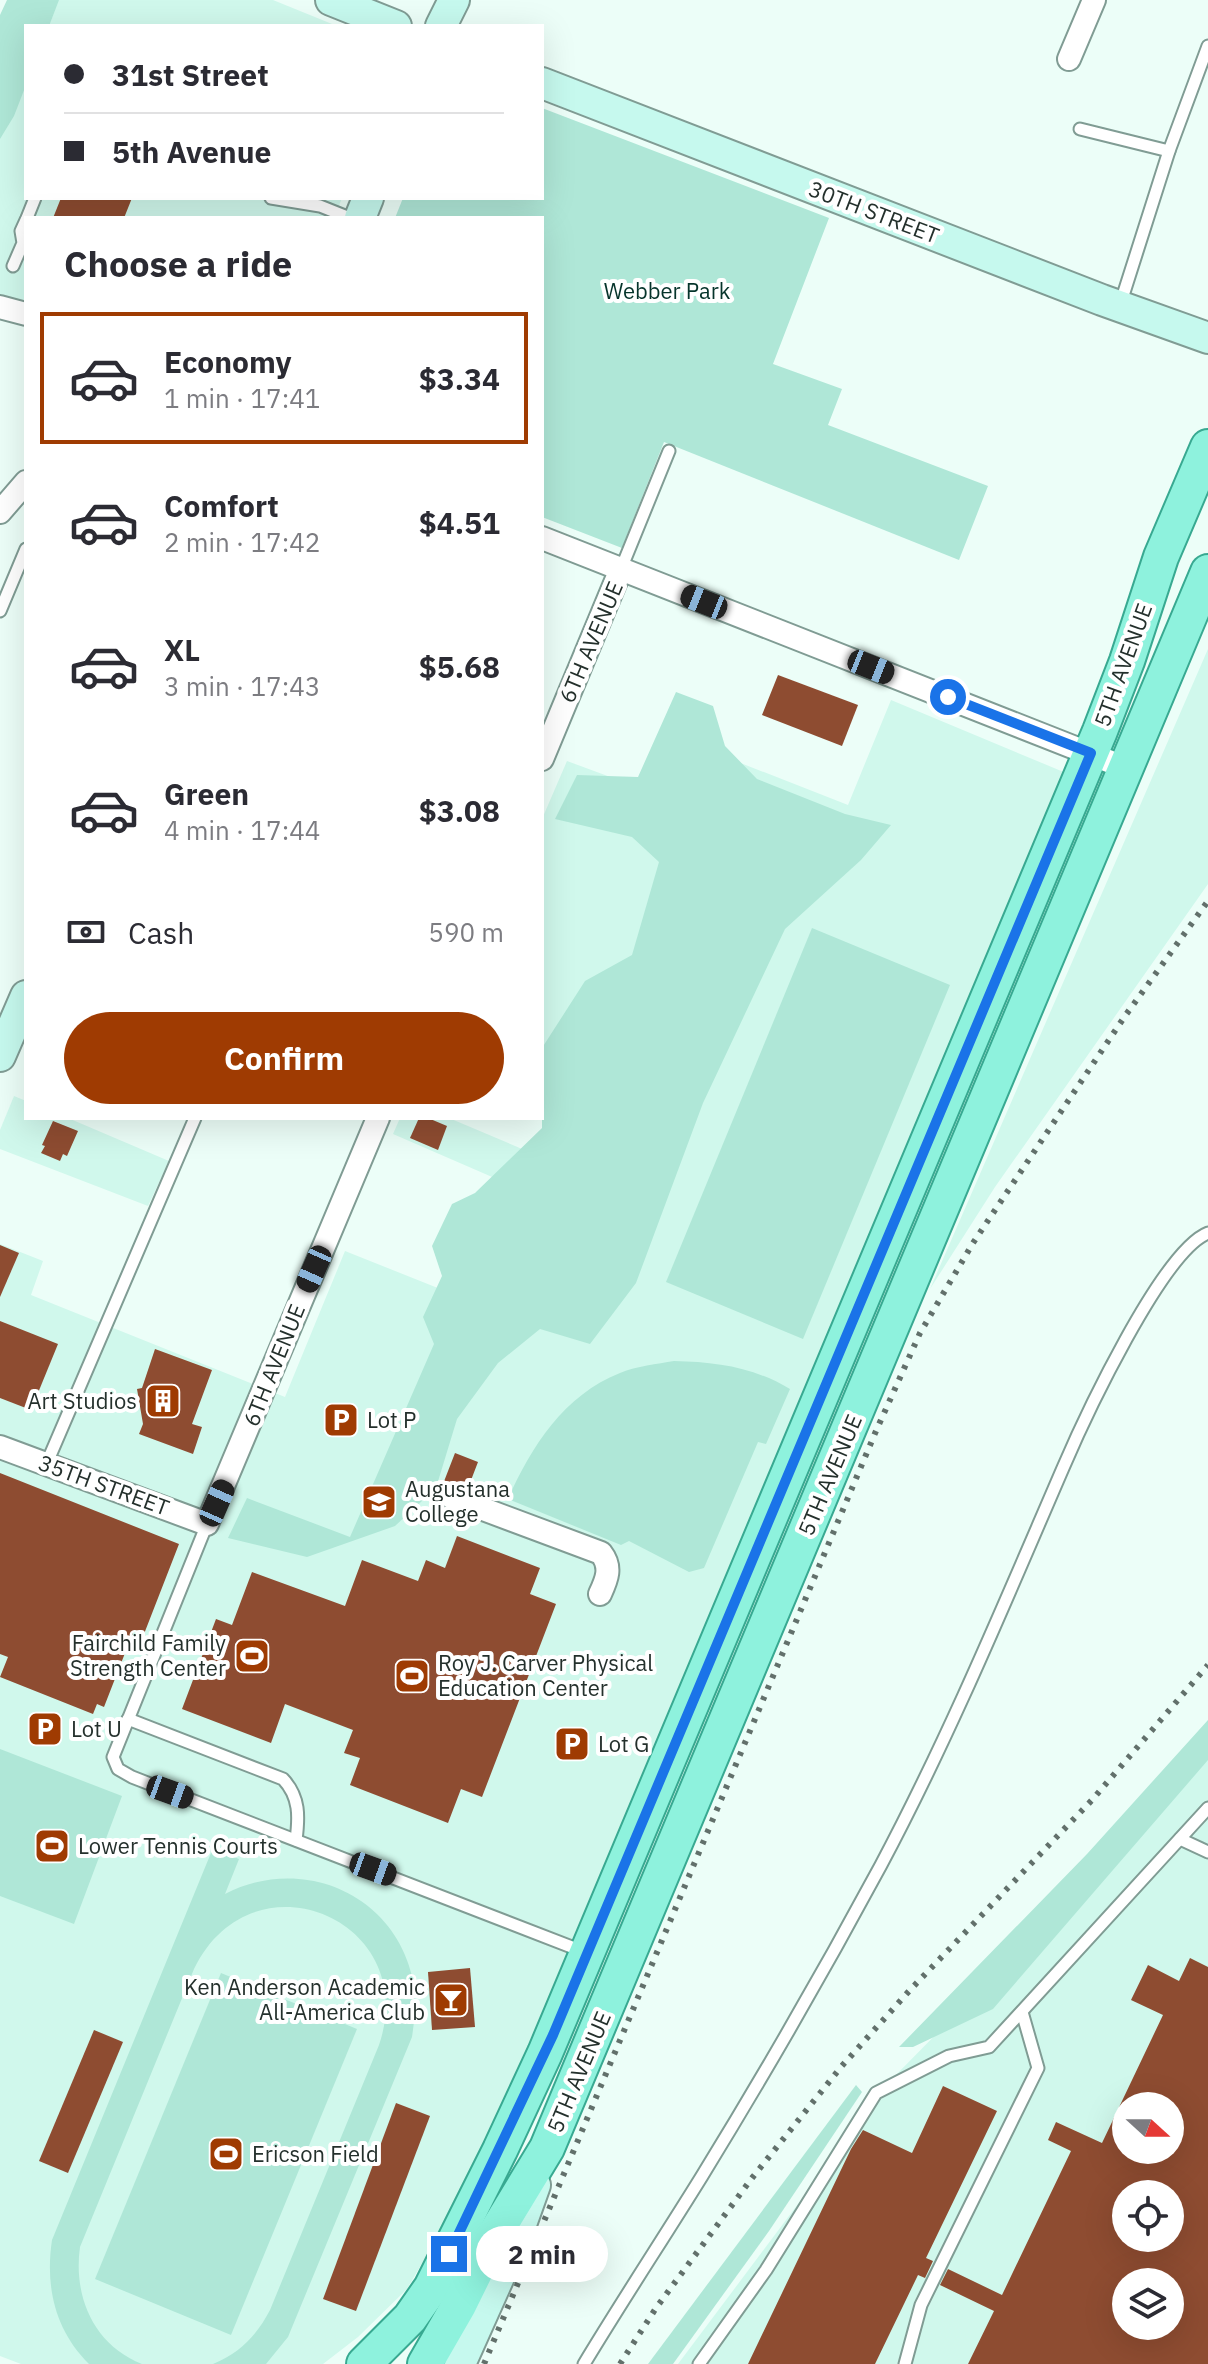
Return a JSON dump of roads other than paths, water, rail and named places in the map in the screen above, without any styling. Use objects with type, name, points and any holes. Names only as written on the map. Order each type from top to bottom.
[{"type":"main road","name":"5TH AVENUE","points":[[364,2364],[410,2318],[431,2288],[515,2119],[1091,753],[1127,661],[1161,557],[1208,447]]},
{"type":"main road","name":"5TH AVENUE","points":[[425,2364],[490,2242],[547,2148],[1208,572]]},
{"type":"street","points":[[331,0],[391,24]]},
{"type":"street","points":[[442,24],[454,0]]},
{"type":"street","points":[[1069,59],[1094,0]]},
{"type":"street","name":"30TH STREET","points":[[544,84],[1208,338]]},
{"type":"street","points":[[0,307],[24,313]]},
{"type":"street","points":[[0,512],[24,484]]},
{"type":"street","points":[[544,539],[1126,768]]},
{"type":"street","name":"6TH AVENUE","points":[[544,754],[621,569]]},
{"type":"street","points":[[0,1056],[24,1001]]},
{"type":"street","name":"6TH AVENUE","points":[[207,1524],[377,1120]]},
{"type":"street","name":"35TH STREET","points":[[0,1447],[207,1524]]},
{"type":"street","points":[[451,1497],[601,1553],[608,1561],[609,1571],[600,1594]]},
{"type":"street","points":[[460,2364],[515,2241],[547,2148]]},
{"type":"lane","points":[[1119,306],[1169,151],[1208,46]]},
{"type":"lane","points":[[1080,129],[1169,151]]},
{"type":"lane","points":[[283,200],[320,206],[345,216]]},
{"type":"lane","points":[[13,266],[23,243],[21,231],[24,224]]},
{"type":"lane","points":[[621,569],[669,451]]},
{"type":"lane","points":[[0,611],[24,554]]},
{"type":"lane","points":[[46,1465],[194,1120]]},
{"type":"lane","points":[[584,2364],[738,2115],[880,1866],[944,1736],[1089,1407],[1160,1281],[1197,1237],[1208,1233]]},
{"type":"lane","points":[[207,1524],[113,1757],[116,1765],[123,1772],[587,1954]]},
{"type":"lane","points":[[128,1719],[283,1779],[296,1800],[299,1819],[296,1840]]},
{"type":"lane","points":[[699,2364],[766,2270],[876,2093],[949,2056],[989,2047],[1208,1808]]},
{"type":"lane","points":[[1180,1839],[1208,1852]]},
{"type":"lane","points":[[905,2364],[921,2305],[1038,2068],[1022,2012]]},
{"type":"railway","points":[[484,2364],[920,1333],[973,1243],[1125,1016],[1208,901]]},
{"type":"railway","points":[[620,2364],[656,2308],[752,2178],[841,2067],[910,1990],[1092,1800],[1208,1665]]},
{"type":"place","name":"Art Studios","points":[[163,1401]]},
{"type":"place","name":"Lot P","points":[[341,1420]]},
{"type":"place","name":"Augustana College","points":[[379,1502]]},
{"type":"place","name":"Fairchild Family Strength Center","points":[[252,1656]]},
{"type":"place","name":"Roy J. Carver Physical Education Center","points":[[412,1676]]},
{"type":"place","name":"Lot U","points":[[45,1729]]},
{"type":"place","name":"Lot G","points":[[572,1744]]},
{"type":"place","name":"Lower Tennis Courts","points":[[52,1846]]},
{"type":"place","name":"Ken Anderson Academic All-America Club","points":[[451,2000]]},
{"type":"place","name":"Ericson Field","points":[[226,2154]]},
{"type":"park label","name":"Webber Park","points":[[667,291]]}]
